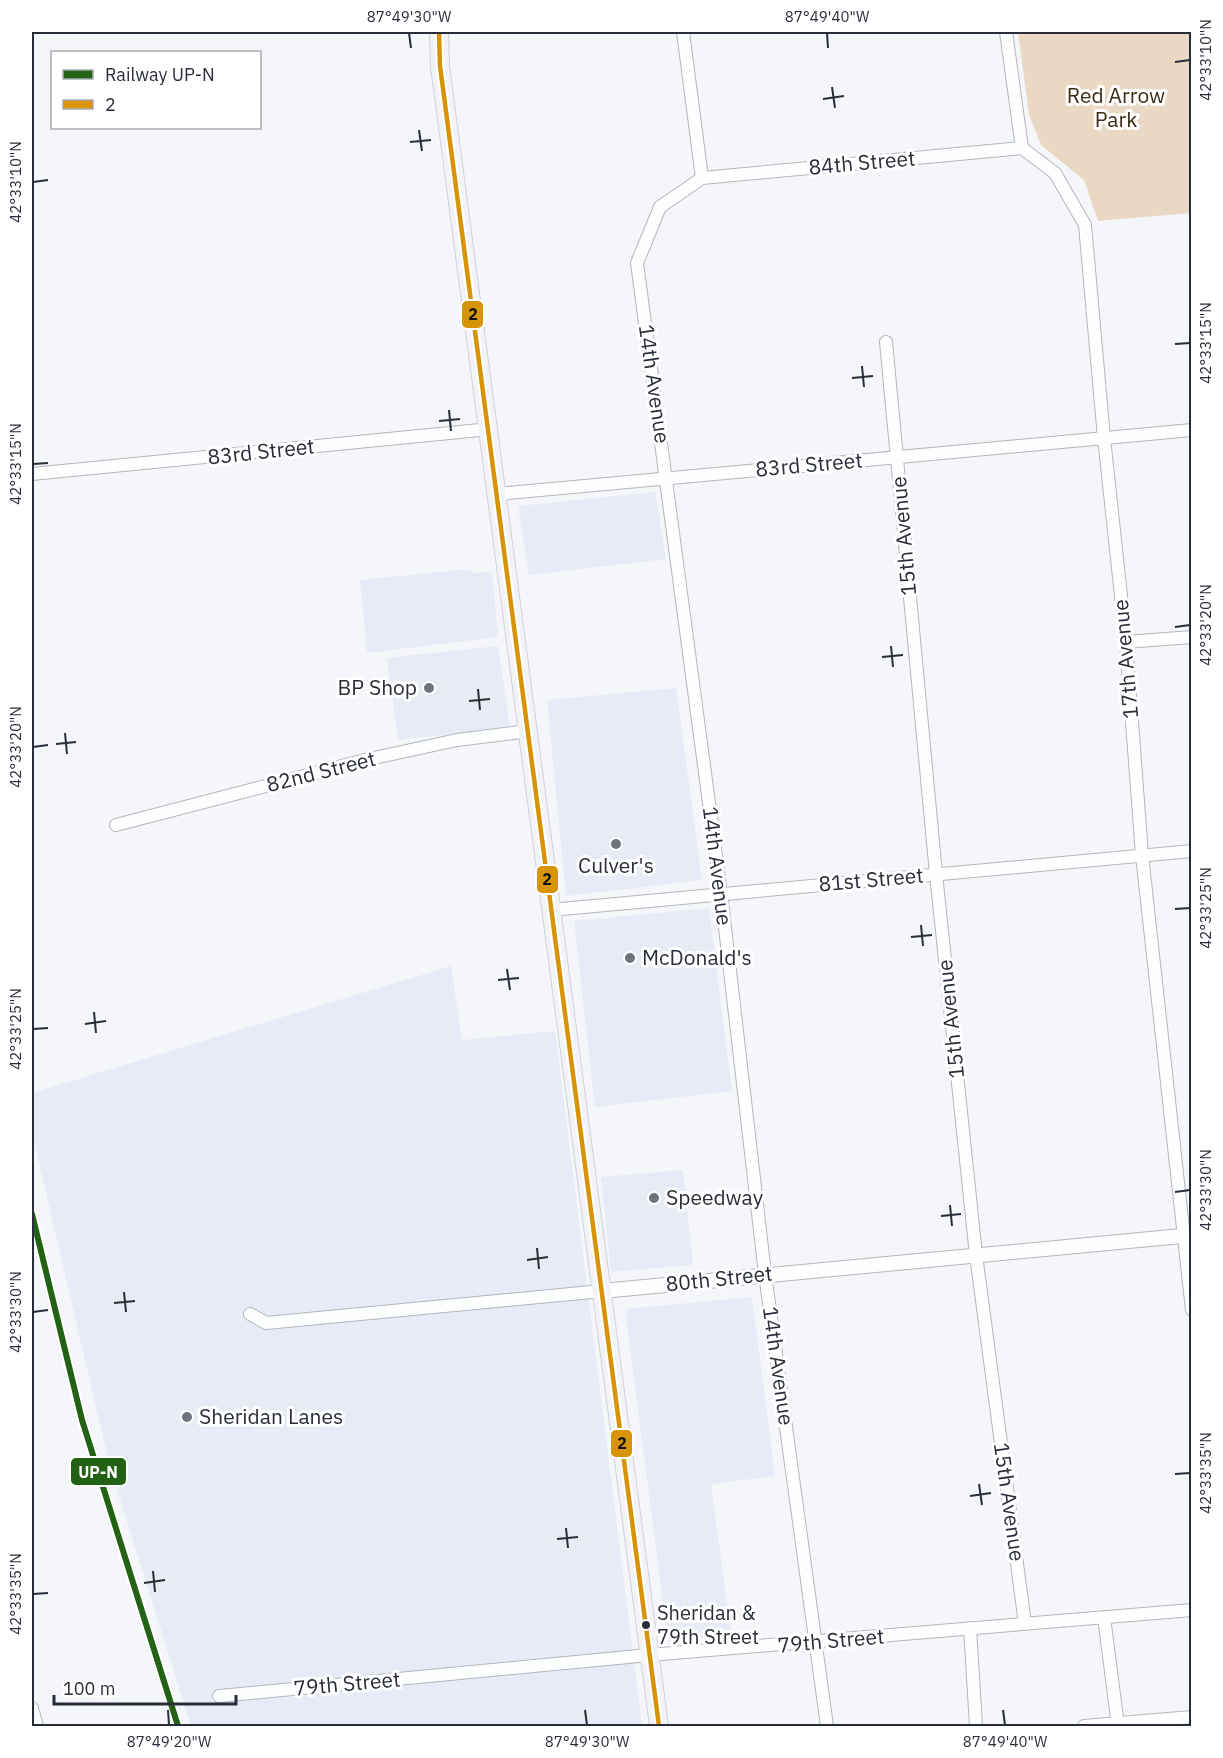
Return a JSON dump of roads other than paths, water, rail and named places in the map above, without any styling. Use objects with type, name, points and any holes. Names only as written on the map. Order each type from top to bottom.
[{"type":"main road","points":[[427,32],[440,66]]},
{"type":"main road","points":[[439,32],[440,66],[490,429],[659,1726]]},
{"type":"street","points":[[683,32],[702,178]]},
{"type":"street","points":[[1006,32],[1022,148]]},
{"type":"street","name":"84th Street","points":[[702,178],[1022,148]]},
{"type":"street","name":"17th Avenue","points":[[1022,148],[1055,173],[1085,225],[1104,438],[1126,642],[1142,855],[1187,1236],[1191,1310]]},
{"type":"street","name":"14th Avenue","points":[[702,178],[660,207],[637,263],[721,893],[765,1274],[826,1726]]},
{"type":"street","name":"15th Avenue","points":[[886,342],[936,874],[976,1255],[1025,1623]]},
{"type":"street","name":"83rd Street","points":[[32,474],[490,429]]},
{"type":"street","name":"83rd Street","points":[[498,494],[1191,430]]},
{"type":"street","points":[[1126,642],[1191,637]]},
{"type":"street","name":"82nd Street","points":[[116,825],[369,759],[457,740],[529,731]]},
{"type":"street","name":"81st Street","points":[[551,910],[1191,851]]},
{"type":"street","name":"80th Street","points":[[250,1314],[266,1323],[765,1274],[1187,1236]]},
{"type":"street","name":"79th Street","points":[[219,1696],[649,1655],[1191,1610]]},
{"type":"street","points":[[1104,1617],[1118,1725]]},
{"type":"street","points":[[970,1628],[976,1726]]},
{"type":"street","points":[[1084,1726],[1118,1725],[1191,1717]]},
{"type":"rail line","name":"UP-N","points":[[32,1214],[82,1420],[178,1726]]},
{"type":"place","name":"BP Shop","points":[[429,688]]},
{"type":"place","name":"Culver's","points":[[616,844]]},
{"type":"place","name":"McDonald's","points":[[630,958]]},
{"type":"place","name":"Speedway","points":[[654,1198]]},
{"type":"place","name":"Sheridan Lanes","points":[[187,1417]]},
{"type":"place","name":"Sheridan & 79th Street","points":[[646,1625]]},
{"type":"park label","name":"Red Arrow Park","points":[[1116,108]]}]
